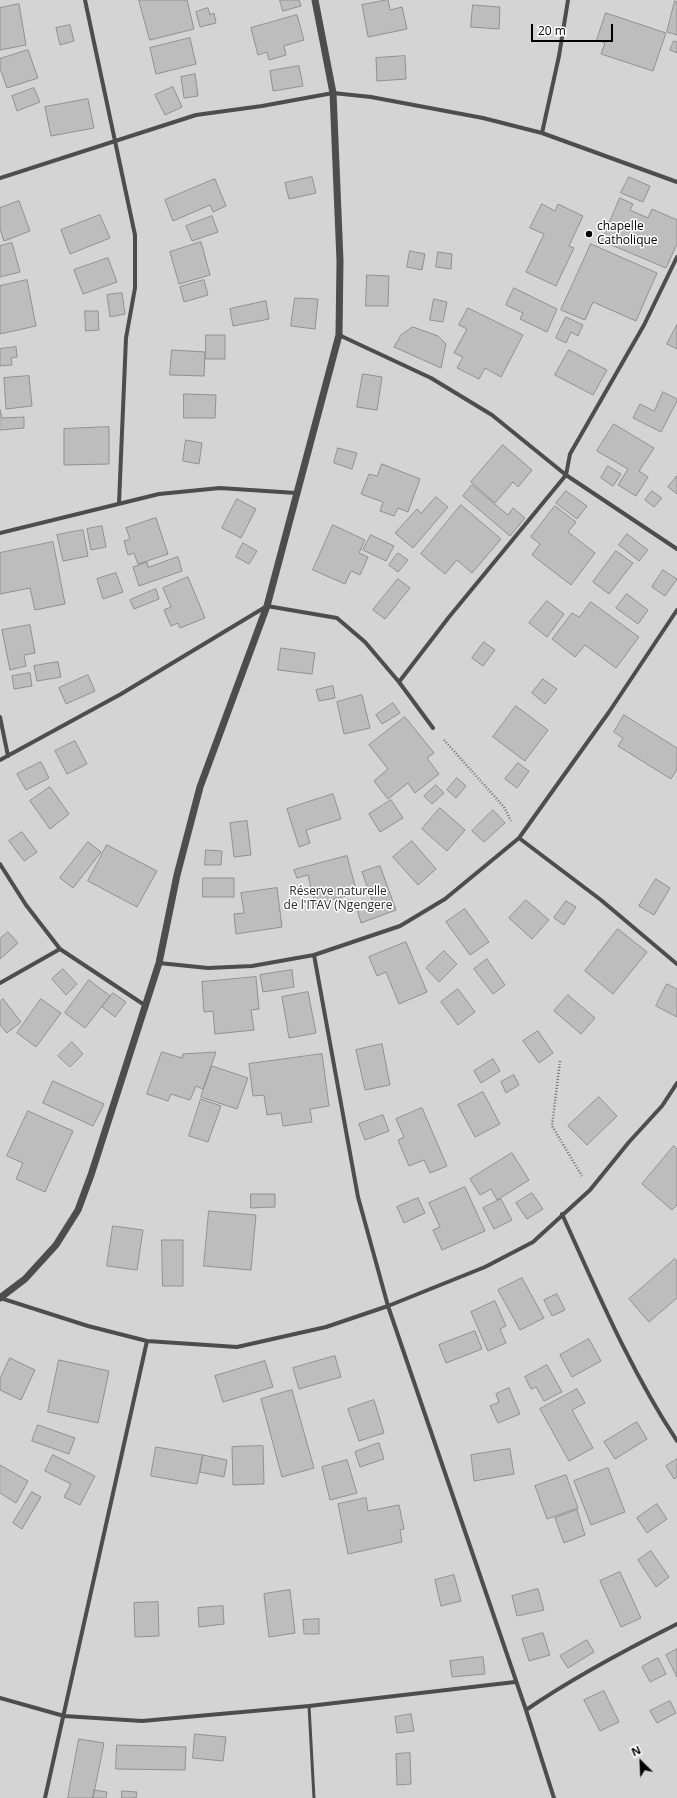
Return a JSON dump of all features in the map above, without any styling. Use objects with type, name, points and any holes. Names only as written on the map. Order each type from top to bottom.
[{"type":"street","points":[[85,0],[135,235],[135,288],[126,338],[119,503]]},
{"type":"street","points":[[0,1298],[25,1279],[56,1245],[78,1210],[159,963],[177,875],[200,787],[230,702],[267,606],[339,334],[340,261],[333,93],[315,0]]},
{"type":"street","points":[[542,133],[559,56],[568,0]]},
{"type":"street","points":[[0,178],[116,142],[196,115],[262,106],[333,93],[371,97],[483,118],[542,133],[677,182]]},
{"type":"street","points":[[399,682],[449,617],[566,475],[570,454],[644,325],[677,258]]},
{"type":"street","points":[[339,334],[431,378],[492,415],[566,475],[677,549]]},
{"type":"street","points":[[0,533],[159,494],[220,488],[296,493]]},
{"type":"street","points":[[0,760],[121,694],[267,606],[337,618],[365,642],[399,682],[433,728]]},
{"type":"street","points":[[159,963],[208,968],[252,966],[314,955],[400,926],[445,900],[519,838],[609,712],[677,610]]},
{"type":"street","points":[[0,717],[8,756]]},
{"type":"street","points":[[519,838],[601,900],[677,964]]},
{"type":"street","points":[[0,864],[26,905],[60,949],[146,1006]]},
{"type":"street","points":[[0,983],[60,949]]},
{"type":"street","points":[[314,955],[358,1197],[388,1306],[515,1682],[526,1710],[554,1798]]},
{"type":"street","points":[[0,1298],[88,1326],[147,1341],[237,1347],[326,1327],[388,1306],[485,1268],[533,1242],[590,1190],[629,1142],[662,1106],[677,1083]]},
{"type":"street","points":[[562,1214],[620,1340],[662,1418],[677,1441]]},
{"type":"street","points":[[45,1798],[147,1341]]},
{"type":"street","points":[[526,1710],[562,1686],[617,1654],[677,1624]]},
{"type":"street","points":[[0,1698],[64,1716],[142,1721],[309,1706],[515,1682]]},
{"type":"lane","points":[[309,1706],[314,1798]]},
{"type":"path","points":[[433,728],[504,807],[519,838]]},
{"type":"path","points":[[560,1061],[552,1126],[590,1190]]},
{"type":"green space","name":"Réserve naturelle de l'ITAV (Ngengere","points":[[0,0],[677,0],[677,1798],[0,1798]]},
{"type":"building","points":[[139,0],[187,0],[194,29],[150,40]]},
{"type":"building","points":[[280,0],[299,0],[301,6],[283,11]]},
{"type":"building","points":[[388,0],[390,10],[402,7],[407,29],[368,37],[362,5]]},
{"type":"building","points":[[675,1],[677,2],[677,35],[667,32]]},
{"type":"building","points":[[19,4],[26,45],[0,50],[0,8]]},
{"type":"building","points":[[473,5],[500,7],[499,29],[471,27]]},
{"type":"building","points":[[208,8],[210,15],[214,13],[216,23],[200,27],[196,12]]},
{"type":"building","points":[[606,13],[666,33],[653,71],[601,54],[605,43],[597,40]]},
{"type":"building","points":[[297,15],[304,40],[284,46],[286,55],[269,60],[267,52],[258,55],[251,28]]},
{"type":"building","points":[[70,25],[74,41],[60,45],[56,28]]},
{"type":"building","points":[[190,38],[196,64],[156,74],[150,48]]},
{"type":"building","points":[[674,41],[677,42],[677,53],[670,50]]},
{"type":"building","points":[[28,50],[38,78],[7,88],[0,68],[0,59]]},
{"type":"building","points":[[405,56],[406,79],[377,81],[376,58]]},
{"type":"building","points":[[299,66],[303,86],[273,91],[270,71]]},
{"type":"building","points":[[195,74],[198,96],[184,98],[181,77]]},
{"type":"building","points":[[173,87],[182,107],[165,115],[155,95]]},
{"type":"building","points":[[34,88],[40,102],[17,111],[12,96]]},
{"type":"building","points":[[88,99],[94,128],[51,136],[45,107]]},
{"type":"building","points":[[312,177],[316,193],[289,199],[285,183]]},
{"type":"building","points":[[629,177],[650,186],[643,202],[621,193]]},
{"type":"building","points":[[215,179],[226,206],[213,212],[210,205],[173,221],[165,200]]},
{"type":"building","points":[[620,198],[633,204],[630,210],[648,218],[652,209],[677,220],[677,244],[666,268],[602,241]]},
{"type":"building","points":[[19,201],[30,231],[4,241],[0,229],[0,208]]},
{"type":"building","points":[[542,204],[555,211],[558,204],[583,216],[569,246],[574,248],[556,286],[526,272],[544,234],[530,228]]},
{"type":"building","points":[[100,215],[110,238],[70,254],[61,230]]},
{"type":"building","points":[[212,216],[218,232],[192,241],[186,226]]},
{"type":"building","points":[[201,242],[210,275],[179,284],[170,252]]},
{"type":"building","points":[[12,243],[20,272],[0,277],[0,246]]},
{"type":"building","points":[[591,244],[657,273],[636,321],[593,302],[585,320],[561,310]]},
{"type":"building","points":[[410,251],[425,254],[422,270],[407,267]]},
{"type":"building","points":[[438,252],[452,254],[451,269],[436,267]]},
{"type":"building","points":[[108,258],[117,282],[83,294],[74,270]]},
{"type":"building","points":[[367,275],[389,276],[388,306],[366,306]]},
{"type":"building","points":[[27,280],[36,326],[0,334],[0,286]]},
{"type":"building","points":[[204,280],[208,295],[184,302],[180,287]]},
{"type":"building","points":[[514,288],[557,309],[547,332],[520,319],[523,313],[506,305]]},
{"type":"building","points":[[122,293],[125,314],[110,317],[107,295]]},
{"type":"building","points":[[295,298],[318,299],[315,329],[291,326]]},
{"type":"building","points":[[434,299],[447,302],[443,322],[430,320]]},
{"type":"building","points":[[266,301],[269,319],[233,326],[230,309]]},
{"type":"building","points":[[468,308],[523,335],[501,377],[485,368],[479,379],[457,368],[463,357],[454,353],[467,329],[459,325]]},
{"type":"building","points":[[85,311],[98,311],[99,330],[86,331]]},
{"type":"building","points":[[566,317],[583,325],[578,336],[571,332],[566,343],[556,338]]},
{"type":"building","points":[[677,325],[677,349],[667,344]]},
{"type":"building","points":[[413,327],[438,336],[446,344],[441,368],[394,347],[401,335]]},
{"type":"building","points":[[206,335],[225,335],[225,359],[206,359]]},
{"type":"building","points":[[16,347],[17,357],[11,358],[12,365],[0,366],[0,349]]},
{"type":"building","points":[[172,350],[205,352],[204,376],[170,375]]},
{"type":"building","points":[[569,350],[607,370],[593,395],[555,375]]},
{"type":"building","points":[[363,374],[382,377],[377,410],[357,407]]},
{"type":"building","points":[[29,376],[32,406],[6,409],[4,378]]},
{"type":"building","points":[[663,392],[677,399],[677,401],[661,432],[633,418],[640,404],[654,411]]},
{"type":"building","points":[[184,394],[216,395],[215,418],[184,418]]},
{"type":"building","points":[[0,410],[2,418],[24,417],[24,428],[0,430]]},
{"type":"building","points":[[614,424],[654,448],[639,471],[648,477],[636,496],[618,485],[628,469],[597,451]]},
{"type":"building","points":[[109,427],[109,464],[64,465],[64,429]]},
{"type":"building","points":[[186,440],[202,443],[199,464],[183,461]]},
{"type":"building","points":[[503,445],[532,470],[518,487],[513,482],[495,503],[471,482]]},
{"type":"building","points":[[338,448],[357,453],[352,469],[334,463]]},
{"type":"building","points":[[382,464],[420,479],[408,512],[398,508],[394,516],[380,511],[383,502],[361,494],[369,474],[377,476]]},
{"type":"building","points":[[608,466],[621,474],[613,486],[601,478]]},
{"type":"building","points":[[677,476],[677,494],[668,487]]},
{"type":"building","points":[[472,485],[508,515],[513,508],[525,518],[510,536],[463,496]]},
{"type":"building","points":[[566,491],[587,506],[577,519],[556,503]]},
{"type":"building","points":[[652,491],[662,498],[654,507],[645,500]]},
{"type":"building","points":[[436,497],[448,507],[413,548],[395,533],[417,509],[421,513]]},
{"type":"building","points":[[237,499],[256,509],[241,538],[222,528]]},
{"type":"building","points":[[461,505],[501,539],[472,573],[457,560],[445,574],[421,554]]},
{"type":"building","points":[[555,506],[576,522],[568,532],[595,553],[571,585],[532,555],[540,544],[531,537]]},
{"type":"building","points":[[156,518],[168,554],[138,564],[134,553],[128,555],[124,541],[130,539],[126,528]]},
{"type":"building","points":[[333,525],[365,540],[359,553],[368,557],[360,575],[351,571],[345,584],[313,570]]},
{"type":"building","points":[[102,526],[106,547],[91,550],[87,529]]},
{"type":"building","points":[[83,530],[88,556],[63,561],[57,535]]},
{"type":"building","points":[[627,534],[648,550],[639,561],[619,545]]},
{"type":"building","points":[[371,535],[394,546],[386,561],[363,550]]},
{"type":"building","points":[[53,542],[65,604],[35,610],[30,588],[0,594],[0,553]]},
{"type":"building","points":[[243,543],[257,551],[249,564],[236,557]]},
{"type":"building","points":[[616,551],[633,563],[609,594],[593,582]]},
{"type":"building","points":[[398,553],[408,560],[398,572],[389,565]]},
{"type":"building","points":[[178,557],[182,571],[139,586],[133,567],[147,562],[148,567]]},
{"type":"building","points":[[663,570],[677,579],[665,596],[652,587]]},
{"type":"building","points":[[116,573],[123,592],[103,599],[97,579]]},
{"type":"building","points":[[188,577],[205,618],[180,628],[178,623],[171,626],[164,610],[171,607],[163,588]]},
{"type":"building","points":[[398,579],[410,588],[385,619],[373,610]]},
{"type":"building","points":[[156,589],[159,599],[134,609],[130,600]]},
{"type":"building","points":[[627,594],[648,610],[638,624],[616,608]]},
{"type":"building","points":[[547,601],[564,614],[547,637],[529,623]]},
{"type":"building","points":[[591,602],[639,637],[616,668],[585,645],[575,657],[552,639],[572,613],[579,617]]},
{"type":"building","points":[[30,625],[35,653],[24,655],[26,666],[10,670],[2,630]]},
{"type":"building","points":[[484,642],[495,650],[483,666],[472,658]]},
{"type":"building","points":[[281,648],[315,653],[312,674],[278,670]]},
{"type":"building","points":[[58,662],[61,677],[37,681],[34,666]]},
{"type":"building","points":[[30,673],[32,686],[14,689],[12,676]]},
{"type":"building","points":[[88,675],[95,691],[66,704],[59,688]]},
{"type":"building","points":[[543,679],[557,689],[545,704],[532,693]]},
{"type":"building","points":[[333,686],[335,698],[319,701],[316,690]]},
{"type":"building","points":[[362,695],[370,728],[344,734],[337,702]]},
{"type":"building","points":[[393,703],[400,713],[382,724],[376,715]]},
{"type":"building","points":[[516,706],[548,730],[525,761],[493,737]]},
{"type":"building","points":[[624,715],[677,748],[677,769],[671,779],[618,746],[623,738],[614,732]]},
{"type":"building","points":[[405,717],[434,753],[427,758],[439,774],[415,793],[408,783],[388,799],[374,781],[388,769],[369,745]]},
{"type":"building","points":[[75,741],[87,764],[67,774],[55,751]]},
{"type":"building","points":[[41,762],[49,778],[26,790],[17,774]]},
{"type":"building","points":[[518,763],[529,771],[517,788],[505,779]]},
{"type":"building","points":[[457,778],[466,786],[456,798],[447,790]]},
{"type":"building","points":[[436,785],[444,793],[432,804],[424,796]]},
{"type":"building","points":[[50,787],[69,814],[50,829],[30,801]]},
{"type":"building","points":[[333,794],[341,819],[306,830],[310,843],[299,847],[287,809]]},
{"type":"building","points":[[391,800],[403,818],[380,832],[369,814]]},
{"type":"building","points":[[440,808],[465,830],[447,851],[422,829]]},
{"type":"building","points":[[493,810],[505,823],[484,842],[472,831]]},
{"type":"building","points":[[247,821],[251,855],[234,857],[230,823]]},
{"type":"building","points":[[22,832],[37,852],[24,861],[9,841]]},
{"type":"building","points":[[412,841],[436,869],[418,885],[393,857]]},
{"type":"building","points":[[88,842],[101,852],[73,888],[60,878]]},
{"type":"building","points":[[107,845],[157,871],[137,907],[88,881]]},
{"type":"building","points":[[206,850],[222,851],[221,865],[205,865]]},
{"type":"building","points":[[347,856],[357,893],[315,904],[308,875],[297,878],[294,870]]},
{"type":"building","points":[[380,866],[396,910],[361,923],[357,909],[373,903],[362,872]]},
{"type":"building","points":[[203,878],[234,878],[234,897],[203,897]]},
{"type":"building","points":[[656,879],[670,888],[654,915],[639,906]]},
{"type":"building","points":[[277,888],[282,927],[236,934],[234,914],[244,913],[241,893]]},
{"type":"building","points":[[526,900],[549,920],[532,939],[509,918]]},
{"type":"building","points":[[566,901],[576,907],[564,925],[554,918]]},
{"type":"building","points":[[465,909],[489,942],[470,955],[446,922]]},
{"type":"building","points":[[618,929],[647,952],[613,994],[585,971]]},
{"type":"building","points":[[8,932],[18,943],[0,959],[0,939]]},
{"type":"building","points":[[406,942],[427,992],[399,1004],[386,972],[377,976],[369,957]]},
{"type":"building","points":[[444,951],[457,964],[439,982],[426,968]]},
{"type":"building","points":[[487,959],[505,985],[493,994],[474,969]]},
{"type":"building","points":[[63,969],[77,984],[66,995],[52,979]]},
{"type":"building","points":[[292,970],[294,987],[263,992],[260,975]]},
{"type":"building","points":[[256,977],[259,1009],[251,1010],[254,1030],[215,1034],[213,1011],[204,1012],[202,982]]},
{"type":"building","points":[[89,980],[110,996],[85,1028],[65,1013]]},
{"type":"building","points":[[667,984],[677,989],[677,1017],[656,1006]]},
{"type":"building","points":[[458,989],[475,1012],[458,1025],[441,1002]]},
{"type":"building","points":[[308,992],[316,1033],[289,1038],[282,997]]},
{"type":"building","points":[[113,993],[126,1002],[115,1017],[102,1007]]},
{"type":"building","points":[[568,995],[595,1018],[581,1034],[554,1011]]},
{"type":"building","points":[[3,999],[21,1022],[7,1033],[0,1025],[0,1002]]},
{"type":"building","points":[[41,999],[61,1013],[36,1047],[17,1033]]},
{"type":"building","points":[[538,1031],[553,1053],[539,1063],[523,1041]]},
{"type":"building","points":[[72,1042],[83,1054],[70,1067],[58,1056]]},
{"type":"building","points":[[382,1044],[390,1085],[365,1090],[356,1050]]},
{"type":"building","points":[[162,1052],[182,1058],[183,1054],[216,1052],[203,1089],[196,1086],[190,1100],[171,1094],[168,1101],[147,1094]]},
{"type":"building","points":[[322,1054],[329,1106],[310,1109],[312,1122],[283,1126],[281,1113],[267,1115],[264,1095],[253,1096],[249,1064]]},
{"type":"building","points":[[493,1059],[500,1071],[481,1083],[474,1071]]},
{"type":"building","points":[[212,1066],[248,1078],[237,1109],[201,1097]]},
{"type":"building","points":[[514,1075],[519,1085],[506,1093],[501,1082]]},
{"type":"building","points":[[53,1081],[104,1104],[93,1126],[43,1103]]},
{"type":"building","points":[[483,1092],[500,1124],[475,1137],[458,1105]]},
{"type":"building","points":[[599,1097],[617,1116],[587,1145],[568,1126]]},
{"type":"building","points":[[201,1099],[221,1106],[208,1142],[189,1136]]},
{"type":"building","points":[[422,1108],[447,1166],[430,1173],[424,1160],[409,1166],[398,1140],[404,1137],[396,1119]]},
{"type":"building","points":[[28,1111],[73,1131],[45,1192],[16,1179],[23,1163],[7,1156]]},
{"type":"building","points":[[383,1115],[389,1131],[365,1140],[359,1124]]},
{"type":"building","points":[[674,1146],[677,1149],[677,1205],[672,1210],[642,1184]]},
{"type":"building","points":[[512,1153],[529,1180],[497,1200],[491,1189],[480,1195],[470,1179]]},
{"type":"building","points":[[465,1187],[485,1231],[442,1250],[433,1230],[440,1227],[429,1203]]},
{"type":"building","points":[[532,1193],[543,1209],[527,1219],[516,1203]]},
{"type":"building","points":[[251,1194],[275,1194],[275,1207],[251,1208]]},
{"type":"building","points":[[418,1198],[425,1213],[404,1223],[397,1207]]},
{"type":"building","points":[[501,1199],[512,1220],[494,1229],[483,1208]]},
{"type":"building","points":[[209,1211],[256,1215],[251,1270],[204,1266]]},
{"type":"building","points":[[113,1226],[143,1230],[137,1270],[107,1266]]},
{"type":"building","points":[[162,1240],[183,1240],[183,1286],[163,1286]]},
{"type":"building","points":[[675,1259],[677,1261],[677,1298],[649,1322],[629,1299]]},
{"type":"building","points":[[522,1278],[544,1318],[520,1330],[498,1290]]},
{"type":"building","points":[[557,1294],[565,1310],[552,1316],[544,1300]]},
{"type":"building","points":[[495,1301],[506,1326],[500,1329],[506,1343],[488,1351],[471,1312]]},
{"type":"building","points":[[475,1331],[482,1349],[446,1363],[439,1345]]},
{"type":"building","points":[[589,1339],[601,1361],[572,1377],[560,1355]]},
{"type":"building","points":[[335,1356],[341,1377],[299,1389],[293,1368]]},
{"type":"building","points":[[10,1358],[35,1370],[21,1400],[0,1390],[0,1379]]},
{"type":"building","points":[[59,1360],[109,1371],[98,1423],[48,1412]]},
{"type":"building","points":[[265,1361],[273,1387],[223,1402],[215,1376]]},
{"type":"building","points":[[547,1365],[562,1392],[544,1401],[536,1387],[531,1389],[525,1377]]},
{"type":"building","points":[[509,1388],[520,1414],[498,1423],[490,1406],[499,1402],[496,1394]]},
{"type":"building","points":[[577,1389],[585,1403],[572,1410],[593,1448],[569,1461],[540,1409]]},
{"type":"building","points":[[292,1390],[314,1468],[282,1477],[261,1399]]},
{"type":"building","points":[[374,1400],[384,1433],[359,1441],[348,1409]]},
{"type":"building","points":[[637,1422],[647,1439],[615,1459],[604,1442]]},
{"type":"building","points":[[38,1425],[75,1438],[69,1454],[32,1441]]},
{"type":"building","points":[[379,1443],[384,1459],[360,1467],[355,1452]]},
{"type":"building","points":[[263,1446],[264,1484],[233,1485],[232,1447]]},
{"type":"building","points":[[156,1447],[203,1455],[197,1484],[151,1476]]},
{"type":"building","points":[[510,1449],[514,1474],[474,1481],[471,1455]]},
{"type":"building","points":[[53,1455],[95,1476],[80,1505],[64,1497],[71,1484],[45,1471]]},
{"type":"building","points":[[203,1455],[227,1460],[224,1477],[200,1472]]},
{"type":"building","points":[[677,1459],[677,1477],[674,1479],[666,1466]]},
{"type":"building","points":[[347,1460],[357,1493],[330,1500],[322,1467]]},
{"type":"building","points":[[0,1465],[28,1481],[16,1503],[0,1493]]},
{"type":"building","points":[[608,1468],[625,1512],[591,1525],[574,1481]]},
{"type":"building","points":[[566,1475],[578,1508],[547,1519],[535,1486]]},
{"type":"building","points":[[32,1492],[41,1497],[22,1529],[13,1523]]},
{"type":"building","points":[[366,1498],[368,1511],[399,1505],[404,1529],[400,1530],[402,1542],[348,1554],[338,1504]]},
{"type":"building","points":[[657,1504],[667,1519],[647,1533],[637,1518]]},
{"type":"building","points":[[577,1510],[585,1535],[564,1543],[555,1518]]},
{"type":"building","points":[[651,1551],[669,1577],[656,1587],[638,1560]]},
{"type":"building","points":[[620,1572],[641,1618],[621,1627],[600,1581]]},
{"type":"building","points":[[454,1575],[461,1601],[441,1606],[435,1580]]},
{"type":"building","points":[[538,1589],[544,1610],[517,1616],[512,1596]]},
{"type":"building","points":[[290,1590],[295,1633],[269,1637],[264,1594]]},
{"type":"building","points":[[158,1602],[159,1636],[135,1637],[134,1603]]},
{"type":"building","points":[[223,1606],[224,1624],[199,1627],[198,1608]]},
{"type":"building","points":[[319,1619],[319,1634],[304,1634],[303,1620]]},
{"type":"building","points":[[543,1633],[550,1655],[529,1661],[522,1639]]},
{"type":"building","points":[[587,1640],[594,1652],[568,1668],[560,1656]]},
{"type":"building","points":[[677,1649],[677,1677],[666,1655]]},
{"type":"building","points":[[483,1657],[485,1674],[452,1677],[450,1661]]},
{"type":"building","points":[[658,1658],[666,1674],[650,1682],[642,1667]]},
{"type":"building","points":[[604,1691],[619,1722],[600,1731],[584,1700]]},
{"type":"building","points":[[670,1701],[676,1713],[657,1723],[650,1711]]},
{"type":"building","points":[[411,1714],[414,1731],[397,1733],[395,1717]]},
{"type":"building","points":[[195,1734],[226,1737],[223,1761],[193,1758]]},
{"type":"building","points":[[79,1739],[104,1743],[93,1798],[68,1798]]},
{"type":"building","points":[[117,1745],[186,1747],[185,1770],[116,1769]]},
{"type":"building","points":[[410,1753],[411,1784],[397,1785],[396,1754]]},
{"type":"building","points":[[94,1790],[107,1792],[106,1798],[93,1798]]},
{"type":"building","points":[[122,1791],[137,1792],[136,1798],[122,1798]]},
{"type":"place","name":"chapelle Catholique","points":[[589,234]]}]
